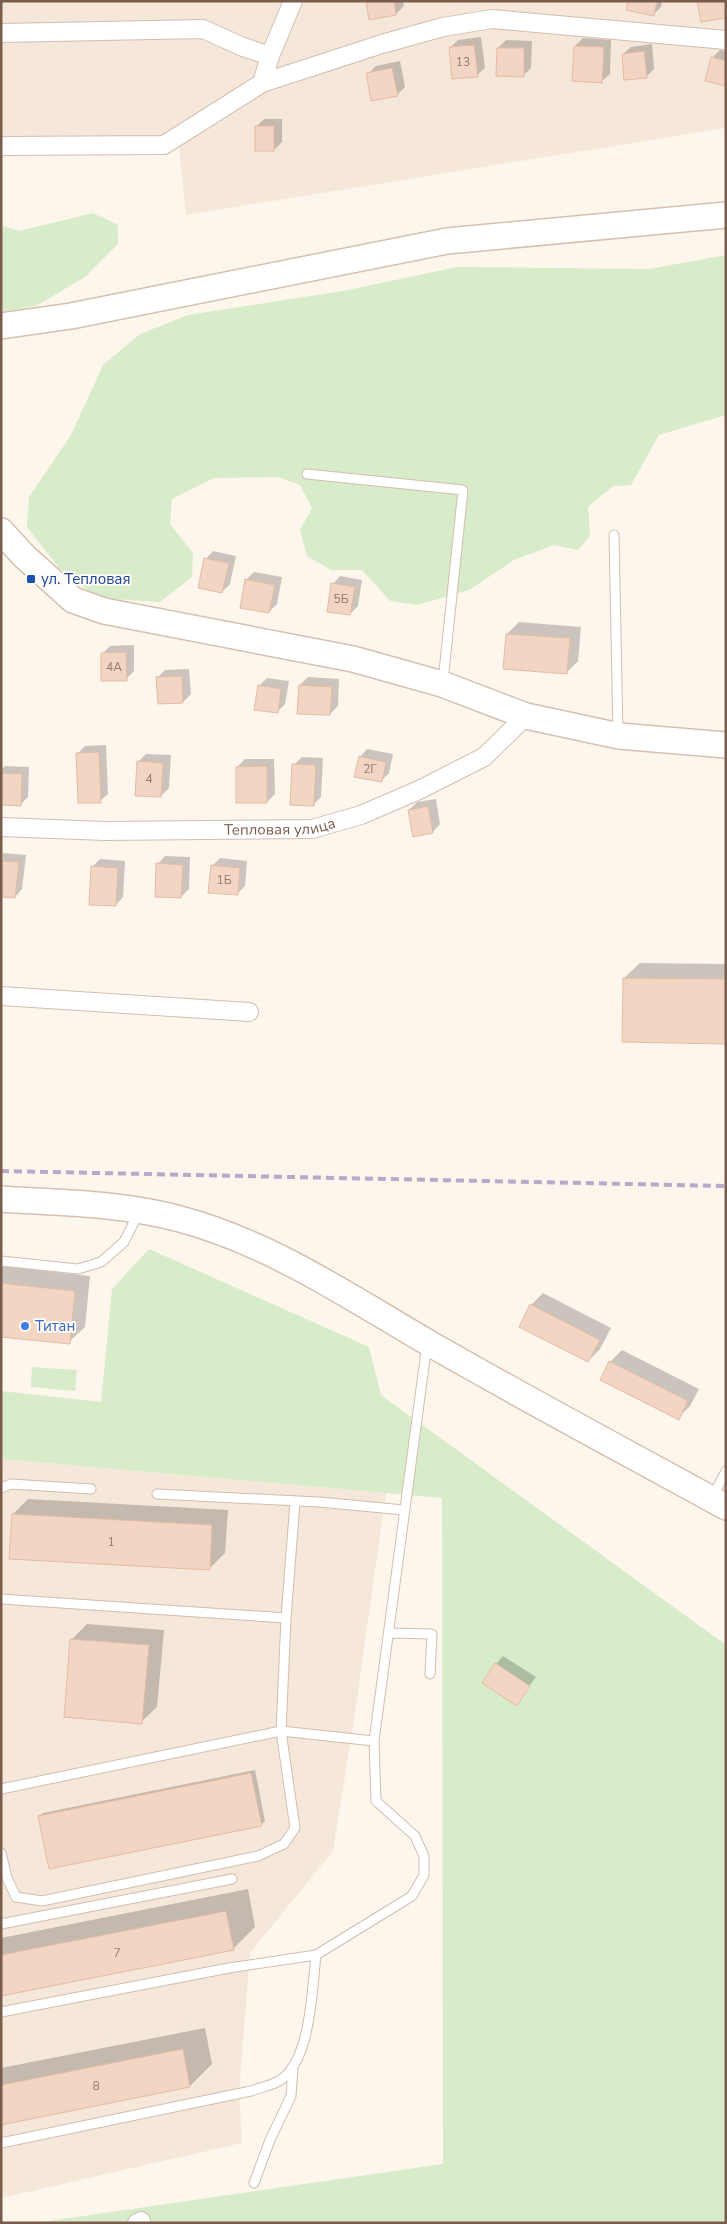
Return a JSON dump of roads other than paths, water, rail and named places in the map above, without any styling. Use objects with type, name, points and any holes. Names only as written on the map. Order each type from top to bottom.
[{"type":"street","points":[[262,83],[270,56],[293,1]]},
{"type":"street","points":[[1,146],[164,145],[262,83],[382,44],[443,27],[492,19],[726,40]]},
{"type":"street","points":[[1,33],[203,29],[243,47],[270,56]]},
{"type":"street","points":[[1,326],[71,316],[448,241],[726,215]]},
{"type":"street","points":[[6,541],[72,600],[104,611],[353,659],[442,684],[526,716],[618,736],[726,745]]},
{"type":"street","name":"Тепловая улица","points":[[1,827],[105,831],[312,829],[361,815],[419,790],[484,757],[526,716]]},
{"type":"street","points":[[1,996],[249,1012]]},
{"type":"street","points":[[1,1200],[128,1207],[181,1219],[243,1240],[335,1286],[428,1342],[719,1503]]},
{"type":"lane","points":[[307,474],[463,490],[442,684]]},
{"type":"lane","points":[[614,536],[618,736]]},
{"type":"lane","points":[[1,1261],[78,1269],[101,1262],[124,1242],[140,1210]]},
{"type":"lane","points":[[1,2012],[229,1968],[316,1955],[412,1896],[424,1875],[424,1856],[415,1836],[376,1801],[374,1741],[428,1342]]},
{"type":"lane","points":[[719,1503],[726,1471]]},
{"type":"lane","points":[[1,1488],[11,1484],[91,1489]]},
{"type":"lane","points":[[157,1494],[319,1502],[404,1510]]},
{"type":"lane","points":[[1,1853],[7,1878],[16,1897],[42,1901],[258,1856],[284,1844],[295,1828],[281,1731],[286,1618],[295,1502]]},
{"type":"lane","points":[[1,1599],[286,1618]]},
{"type":"lane","points":[[390,1633],[432,1634],[430,1674]]},
{"type":"lane","points":[[1,1789],[281,1731],[374,1741]]},
{"type":"lane","points":[[1,1924],[232,1879]]},
{"type":"lane","points":[[254,2183],[270,2140],[291,2096],[294,2068],[306,2035],[316,1955]]},
{"type":"lane","points":[[1,2143],[251,2091],[278,2082],[294,2068]]},
{"type":"railway","points":[[1,1171],[726,1186]]},
{"type":"place","name":"ул. Тепловая","points":[[31,579]]},
{"type":"place","name":"Титан","points":[[25,1326]]}]
